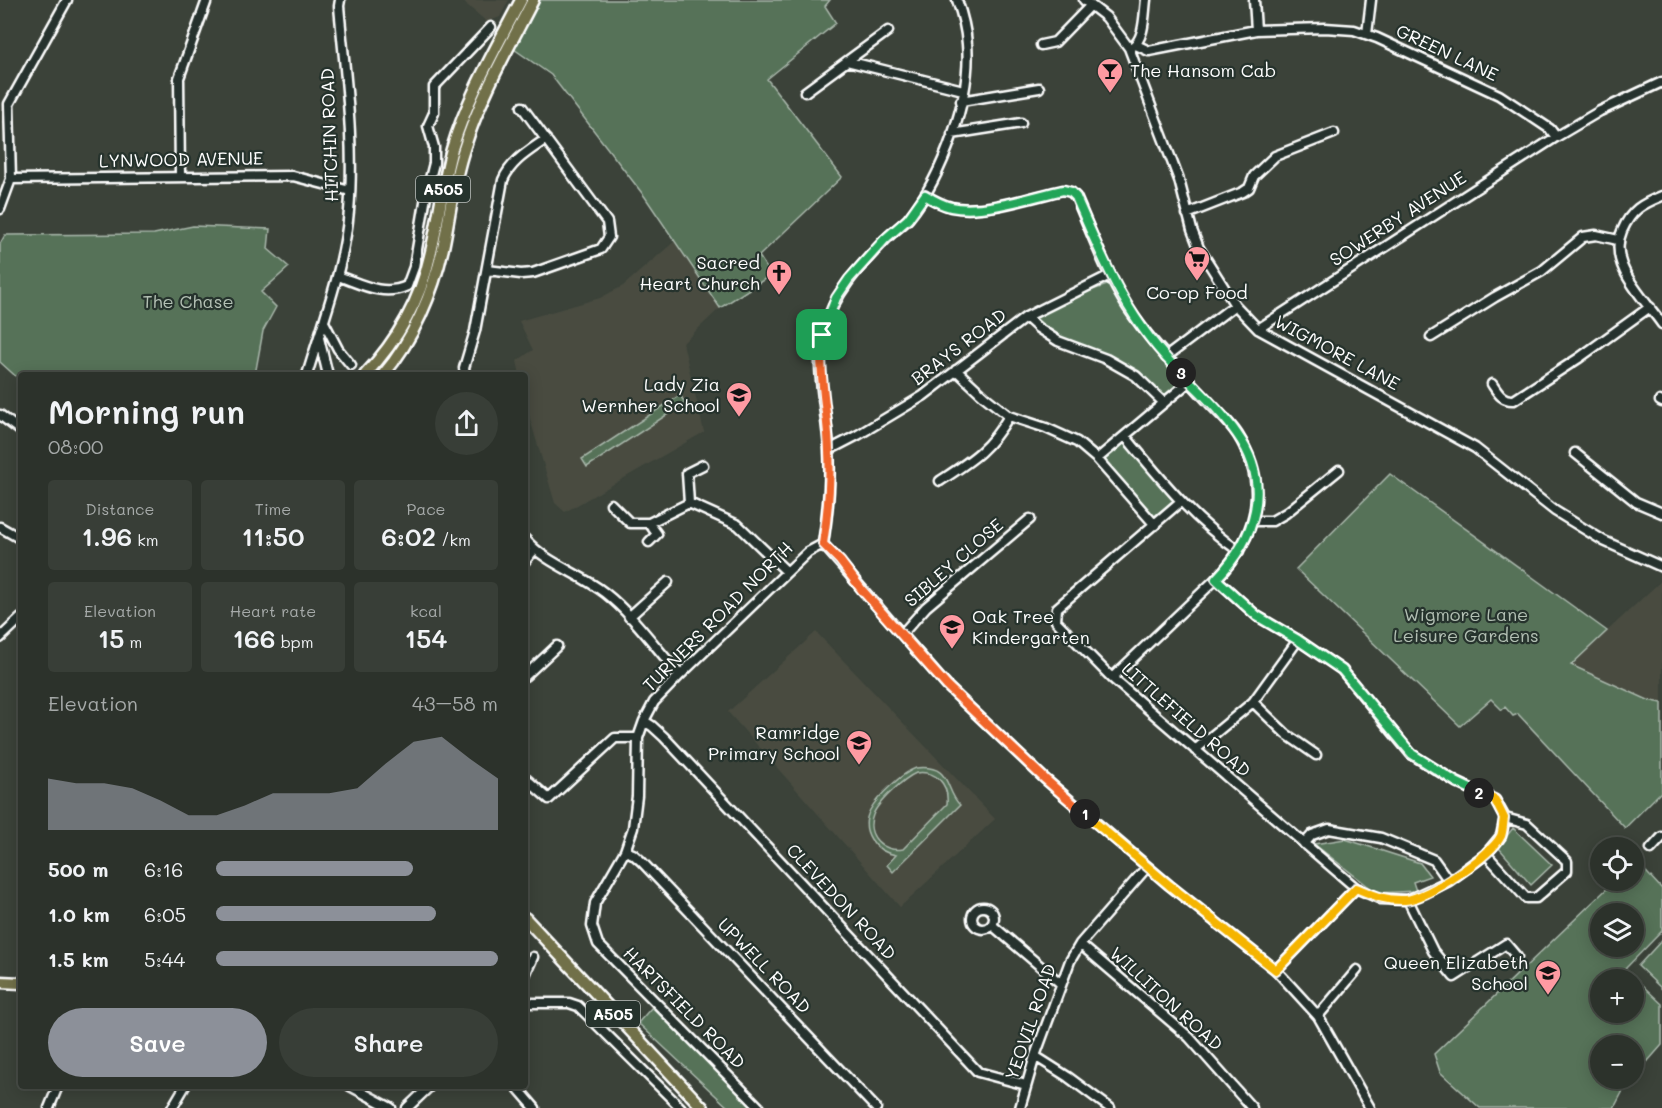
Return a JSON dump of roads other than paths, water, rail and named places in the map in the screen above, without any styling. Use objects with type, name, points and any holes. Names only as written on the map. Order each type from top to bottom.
[{"type":"main road","name":"A505","points":[[367,372],[395,338],[417,296],[431,255],[446,174],[460,125],[468,104],[521,0]]},
{"type":"main road","name":"A505","points":[[386,372],[397,359],[427,300],[443,248],[463,150],[491,81],[533,0]]},
{"type":"main road","name":"A505","points":[[528,921],[702,1108]]},
{"type":"main road","points":[[0,982],[18,982]]},
{"type":"street","points":[[0,209],[11,179],[9,104],[67,0]]},
{"type":"street","points":[[180,176],[179,78],[207,0]]},
{"type":"street","name":"HITCHIN ROAD","points":[[308,372],[338,276],[349,212],[350,124],[340,0]]},
{"type":"street","points":[[957,0],[967,45],[967,65],[962,100],[944,158],[925,195],[908,219],[885,239],[849,279],[828,316],[822,335],[820,357],[829,450],[830,494],[823,544],[947,686],[1045,779],[1147,867],[1276,970],[1318,1016],[1370,1108]]},
{"type":"street","points":[[1132,47],[1140,37],[1146,0]]},
{"type":"street","points":[[1254,0],[1256,30]]},
{"type":"street","points":[[1367,34],[1371,0]]},
{"type":"street","points":[[1041,45],[1055,42],[1087,3]]},
{"type":"street","name":"WIGMORE LANE","points":[[1087,3],[1106,17],[1132,47],[1179,180],[1187,214],[1199,248],[1235,305],[1258,329],[1465,442],[1555,511],[1604,541],[1662,567]]},
{"type":"street","points":[[338,276],[385,292],[396,291],[407,286],[414,267],[434,163],[434,147],[428,126],[434,113],[434,87],[491,27]]},
{"type":"street","name":"GREEN LANE","points":[[1132,47],[1156,51],[1256,30],[1332,28],[1354,30],[1499,95],[1550,129],[1556,137]]},
{"type":"street","points":[[805,92],[888,32]]},
{"type":"street","points":[[848,61],[963,90]]},
{"type":"street","name":"SOWERBY AVENUE","points":[[1258,329],[1556,137],[1600,111],[1662,82]]},
{"type":"street","points":[[962,100],[1040,88]]},
{"type":"street","points":[[487,270],[520,274],[533,273],[601,249],[609,237],[607,222],[522,107]]},
{"type":"street","points":[[952,134],[1021,123]]},
{"type":"street","points":[[1187,214],[1243,192],[1249,188],[1254,176],[1275,156],[1334,133]]},
{"type":"street","points":[[465,372],[475,332],[503,180],[507,170],[517,160],[546,140]]},
{"type":"street","name":"LYNWOOD AVENUE","points":[[11,179],[292,176],[350,191]]},
{"type":"street","points":[[925,195],[939,203],[964,208],[981,207],[1063,190],[1071,192],[1076,197],[1110,275],[1128,308],[1167,357],[1237,434],[1251,460],[1257,492],[1254,521],[1239,551],[1216,579],[1112,678]]},
{"type":"street","points":[[1661,319],[1650,308],[1623,269],[1618,240],[1626,219],[1641,204],[1662,196]]},
{"type":"street","points":[[1431,337],[1542,271],[1582,237],[1596,235],[1618,240]]},
{"type":"street","name":"BRAYS ROAD","points":[[829,450],[923,396],[1026,317],[1110,275]]},
{"type":"street","points":[[1167,357],[1235,305]]},
{"type":"street","points":[[1492,384],[1500,396],[1514,400],[1650,308]]},
{"type":"street","points":[[1026,317],[1058,341],[1106,359],[1136,376],[1164,403]]},
{"type":"street","points":[[324,322],[338,349],[351,365]]},
{"type":"street","points":[[319,337],[327,372]]},
{"type":"street","points":[[956,370],[1009,416],[1047,428],[1077,442],[1097,459],[1155,525]]},
{"type":"street","points":[[1097,459],[1190,381]]},
{"type":"street","points":[[0,415],[18,429]]},
{"type":"street","points":[[940,481],[975,459],[996,439],[1009,416]]},
{"type":"street","points":[[1125,436],[1180,502],[1214,534],[1239,551]]},
{"type":"street","points":[[1575,453],[1636,502],[1662,513]]},
{"type":"street","points":[[689,503],[687,473],[703,465]]},
{"type":"street","points":[[1254,521],[1272,521],[1286,513],[1338,470]]},
{"type":"street","name":"LITTLEFIELD ROAD","points":[[1180,502],[1057,608],[1056,621],[1112,678],[1356,888],[1382,899],[1408,900],[1449,881],[1486,854]]},
{"type":"street","points":[[611,504],[630,523],[649,523],[689,503]]},
{"type":"street","points":[[689,503],[738,525],[787,572]]},
{"type":"street","name":"SIBLEY CLOSE","points":[[902,634],[926,607],[1030,519]]},
{"type":"street","points":[[649,523],[657,534],[649,542]]},
{"type":"street","points":[[0,527],[18,537]]},
{"type":"street","points":[[528,543],[534,550],[605,593],[680,675]]},
{"type":"street","name":"TURNERS ROAD NORTH","points":[[592,926],[595,903],[625,851],[636,812],[638,738],[654,702],[808,552],[823,544]]},
{"type":"street","points":[[528,557],[534,550]]},
{"type":"street","points":[[1216,579],[1257,616],[1342,670],[1412,754],[1456,782],[1495,800],[1504,818],[1501,836],[1486,854],[1526,898],[1536,898],[1567,871],[1567,861],[1527,824],[1504,818]]},
{"type":"street","points":[[629,617],[668,582]]},
{"type":"street","points":[[0,638],[18,621]]},
{"type":"street","points":[[1195,750],[1253,702],[1298,640]]},
{"type":"street","points":[[528,670],[557,646]]},
{"type":"street","points":[[1253,702],[1286,734],[1316,755]]},
{"type":"street","name":"CLEVEDON ROAD","points":[[644,721],[664,737],[978,1072],[1026,1085]]},
{"type":"street","points":[[528,780],[549,799],[615,738],[638,738]]},
{"type":"street","points":[[1304,844],[1312,835],[1329,830],[1381,838],[1434,860],[1449,881]]},
{"type":"street","points":[[1651,849],[1662,837]]},
{"type":"street","name":"UPWELL ROAD","points":[[625,851],[641,861],[876,1108]]},
{"type":"street","name":"YEOVIL ROAD","points":[[1020,1108],[1060,983],[1080,944],[1147,867]]},
{"type":"street","points":[[1276,970],[1356,888]]},
{"type":"street","points":[[1408,900],[1433,951],[1454,976],[1506,944],[1517,957]]},
{"type":"street","points":[[992,925],[1060,983]]},
{"type":"street","name":"HARTSFIELD ROAD","points":[[592,926],[598,944],[760,1108]]},
{"type":"street","name":"WILLITON ROAD","points":[[1080,944],[1189,1037],[1252,1108]]},
{"type":"street","points":[[528,968],[533,957]]},
{"type":"street","points":[[1318,1016],[1357,970]]},
{"type":"street","points":[[528,1003],[570,1003],[578,1006],[681,1108]]},
{"type":"street","points":[[1035,1056],[1110,1108]]},
{"type":"street","points":[[49,1108],[57,1089]]},
{"type":"street","points":[[172,1108],[183,1089]]},
{"type":"street","points":[[355,1089],[390,1108]]},
{"type":"street","points":[[407,1108],[427,1089]]},
{"type":"street","points":[[519,1089],[535,1108]]},
{"type":"place","name":"The Hansom Cab","points":[[1110,94]]},
{"type":"place","name":"Co-op Food","points":[[1197,282]]},
{"type":"place","name":"Sacred Heart Church","points":[[779,296]]},
{"type":"place","name":"Lady Zia Wernher School","points":[[739,418]]},
{"type":"place","name":"Oak Tree Kindergarten","points":[[952,650]]},
{"type":"place","name":"Ramridge Primary School","points":[[859,766]]},
{"type":"place","name":"Queen Elizabeth School","points":[[1548,996]]},
{"type":"park label","name":"The Chase","points":[[188,302]]},
{"type":"park label","name":"Wigmore Lane Leisure Gardens","points":[[1466,625]]}]
